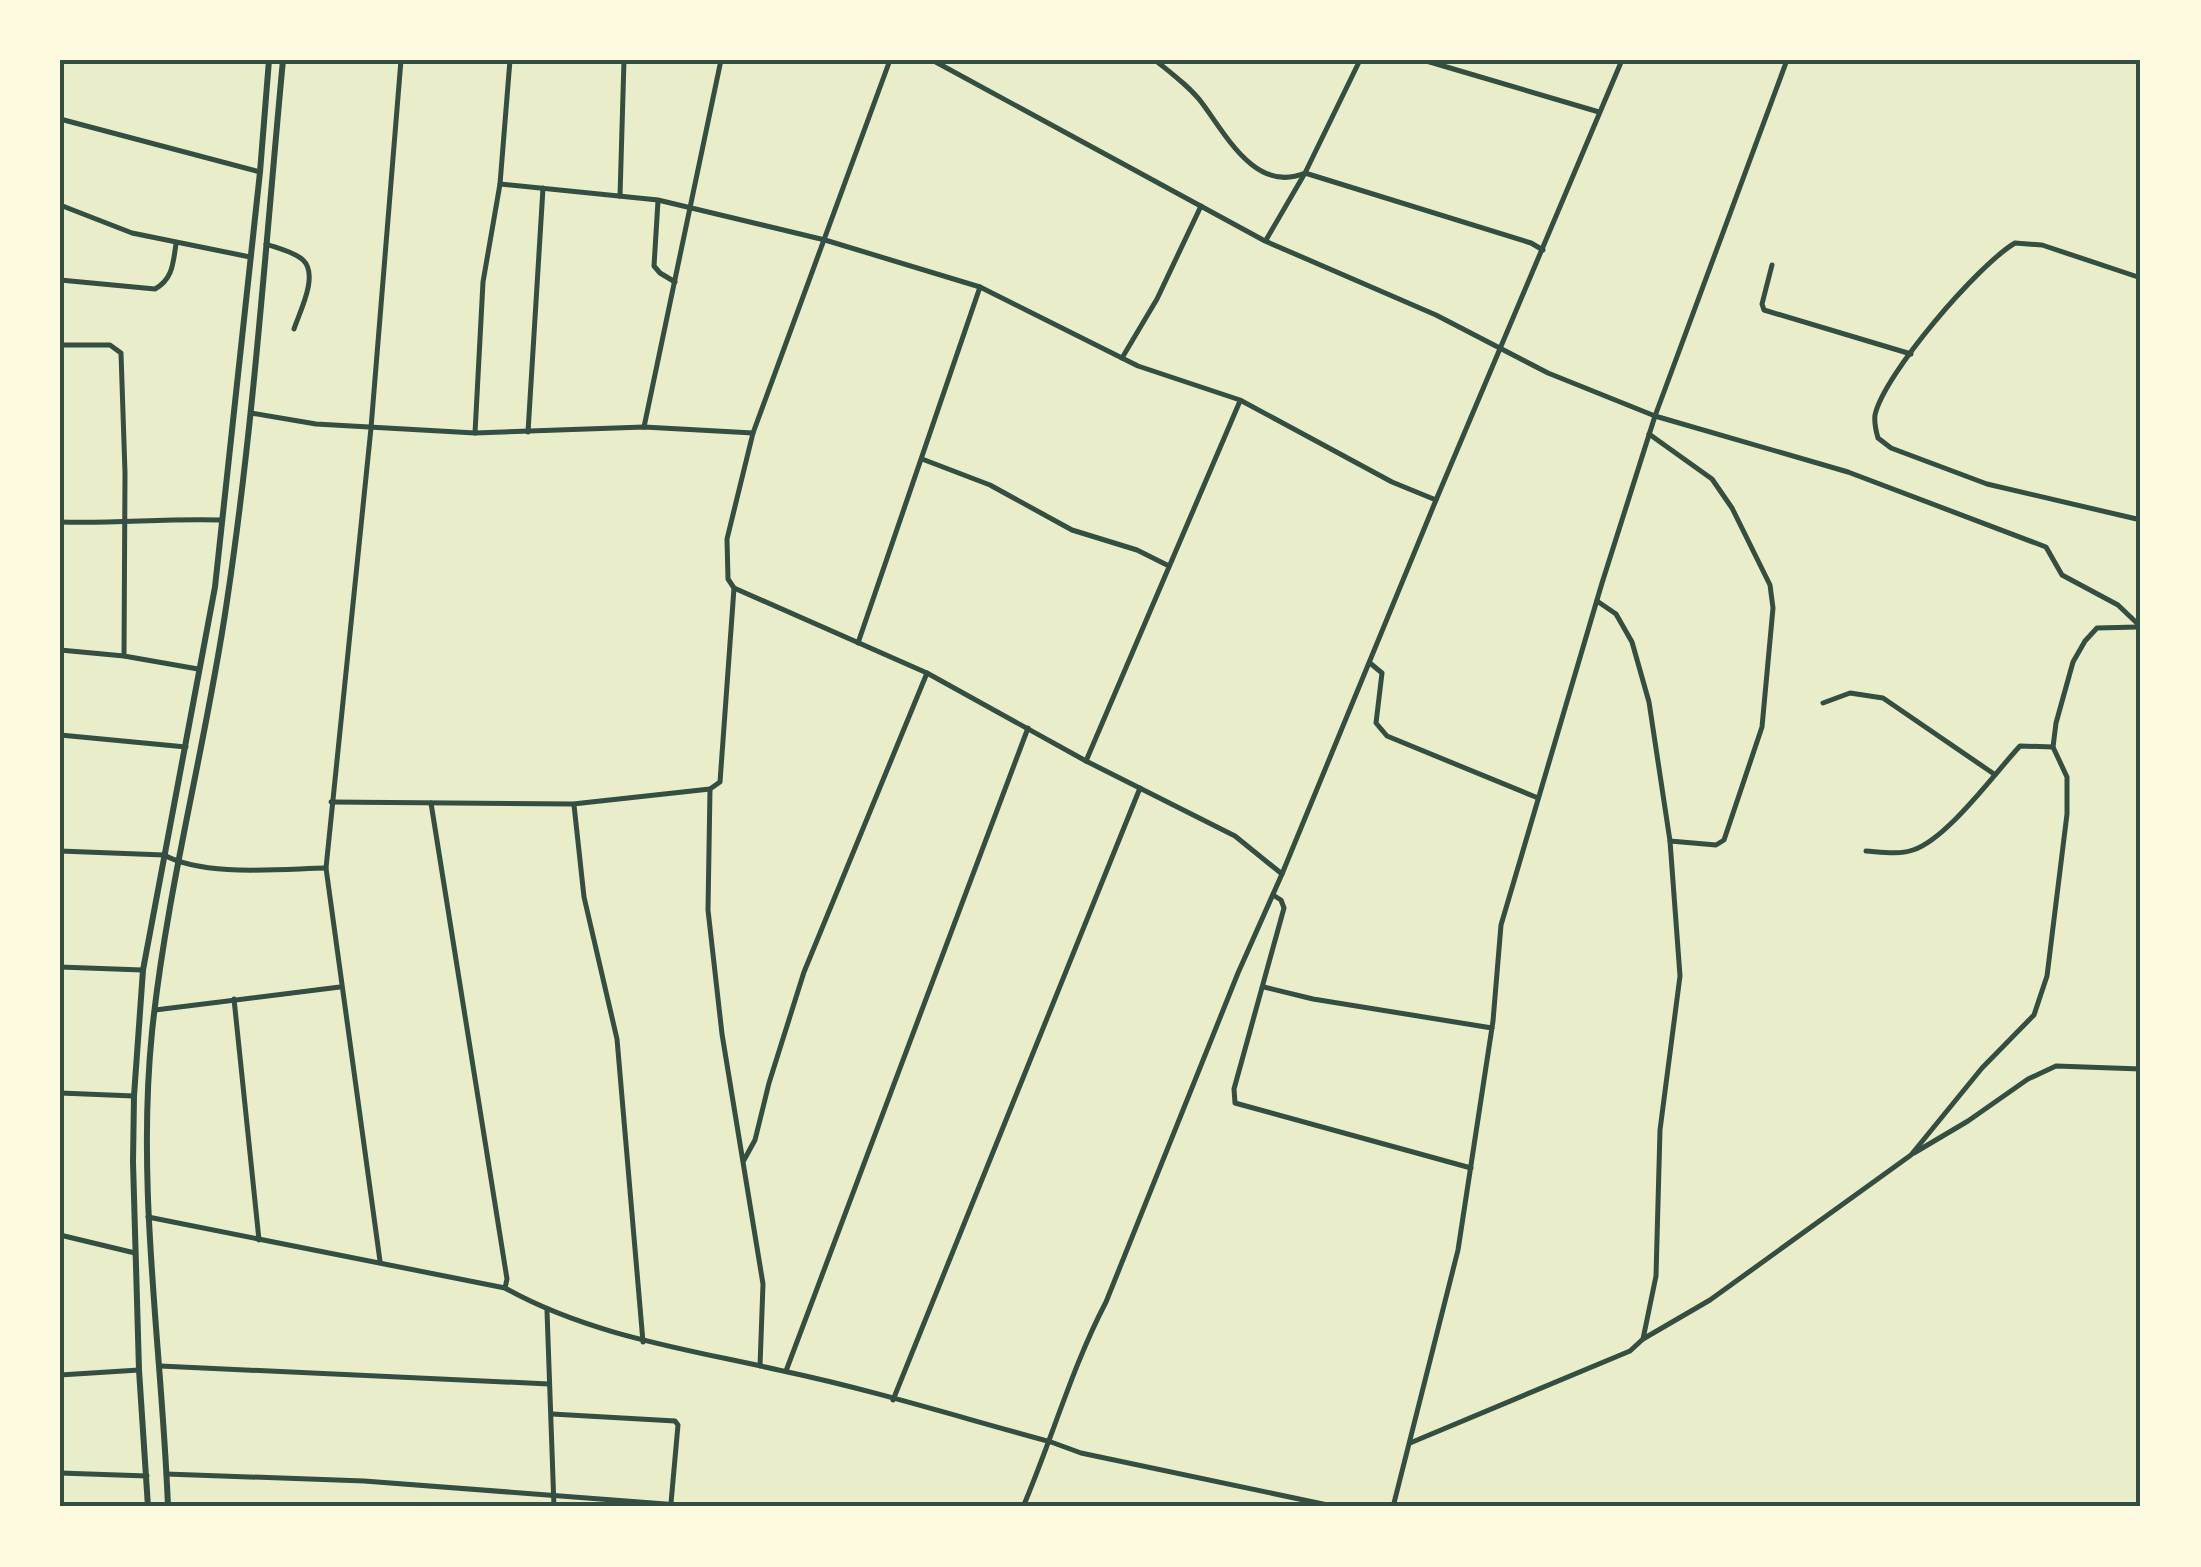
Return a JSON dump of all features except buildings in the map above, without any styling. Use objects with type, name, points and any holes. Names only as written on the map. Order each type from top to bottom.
[{"type":"street","points":[[148,1507],[138,1370],[134,1096],[143,970],[214,586],[269,60]]},
{"type":"street","points":[[168,1507],[148,1217],[149,1098],[156,1010],[178,863],[220,647],[251,412],[283,60]]},
{"type":"street","points":[[380,1261],[326,868],[370,428],[400,60]]},
{"type":"street","points":[[475,432],[484,282],[500,184],[510,60]]},
{"type":"street","points":[[620,196],[624,60]]},
{"type":"street","points":[[644,427],[721,60]]},
{"type":"street","points":[[331,802],[574,804],[710,788],[720,782],[734,588],[728,578],[728,539],[753,433],[890,60]]},
{"type":"street","points":[[932,60],[1265,241],[1436,315],[1548,372],[1655,416],[1848,472],[2046,547],[2062,575],[2118,605],[2141,627]]},
{"type":"street","points":[[1155,60],[1201,102],[1221,134],[1265,173],[1283,178],[1305,173],[1542,250]]},
{"type":"street","points":[[1265,241],[1305,173],[1360,60]]},
{"type":"street","points":[[1423,60],[1599,112]]},
{"type":"street","points":[[1023,1507],[1089,1334],[1106,1302],[1622,60]]},
{"type":"street","points":[[1394,1507],[1458,1250],[1492,1028],[1501,925],[1655,416],[1787,60]]},
{"type":"street","points":[[60,119],[260,172]]},
{"type":"street","points":[[500,184],[658,200],[825,240],[980,287],[1122,358],[1240,400],[1392,482],[1436,500]]},
{"type":"street","points":[[528,432],[543,188]]},
{"type":"street","points":[[658,200],[654,266],[675,282]]},
{"type":"street","points":[[60,205],[132,233],[250,257]]},
{"type":"street","points":[[1122,358],[1157,299],[1201,206]]},
{"type":"street","points":[[2141,278],[2042,245],[2015,243],[1976,274],[1896,372],[1875,415],[1875,429],[1883,443],[1988,484],[2141,520]]},
{"type":"street","points":[[60,280],[154,289],[165,284],[171,274],[176,244]]},
{"type":"street","points":[[266,244],[302,258],[307,265],[310,276],[294,329]]},
{"type":"street","points":[[1772,265],[1762,304],[1764,310],[1911,354]]},
{"type":"street","points":[[858,643],[980,287]]},
{"type":"street","points":[[60,345],[110,346],[121,353],[124,656]]},
{"type":"street","points":[[1086,761],[1240,400]]},
{"type":"street","points":[[251,412],[316,424],[370,428],[528,432],[644,427],[753,433]]},
{"type":"street","points":[[1650,434],[1712,479],[1732,508],[1770,586],[1773,608],[1762,727],[1724,840],[1716,846],[1670,841]]},
{"type":"street","points":[[922,459],[990,485],[1072,530],[1137,550],[1169,566]]},
{"type":"street","points":[[60,522],[221,520]]},
{"type":"street","points":[[734,588],[927,673],[1086,761],[1235,836],[1282,874]]},
{"type":"street","points":[[1596,601],[1616,614],[1632,642],[1649,702],[1670,841],[1680,976],[1660,1130],[1656,1276],[1643,1339]]},
{"type":"street","points":[[1911,1155],[1982,1068],[2034,1015],[2047,976],[2068,814],[2067,777],[2053,747],[2073,662],[2097,628],[2141,627]]},
{"type":"street","points":[[60,650],[198,669]]},
{"type":"street","points":[[1370,662],[1382,673],[1378,729],[1538,798]]},
{"type":"street","points":[[743,1162],[755,1140],[804,972],[927,673]]},
{"type":"street","points":[[1823,703],[1850,694],[1883,698],[1994,774]]},
{"type":"street","points":[[786,1371],[1028,728]]},
{"type":"street","points":[[60,734],[186,747]]},
{"type":"street","points":[[1866,851],[1910,851],[1928,843],[1964,810],[2020,746],[2053,747]]},
{"type":"street","points":[[710,788],[708,910],[722,1034],[762,1284],[760,1366]]},
{"type":"street","points":[[893,1400],[1140,788]]},
{"type":"street","points":[[431,803],[508,1279],[505,1288]]},
{"type":"street","points":[[574,804],[584,898],[616,1039],[643,1342]]},
{"type":"street","points":[[60,850],[164,856],[178,863],[245,869],[326,868]]},
{"type":"street","points":[[1272,895],[1281,900],[1284,908],[1234,1090],[1235,1103],[1470,1168]]},
{"type":"street","points":[[60,967],[143,970]]},
{"type":"street","points":[[1263,987],[1312,999],[1492,1028]]},
{"type":"street","points":[[156,1010],[340,988]]},
{"type":"street","points":[[234,999],[259,1240]]},
{"type":"street","points":[[1410,1443],[1630,1351],[1643,1339],[1710,1300],[1911,1155],[2028,1079],[2056,1066],[2141,1069]]},
{"type":"street","points":[[60,1093],[134,1096]]},
{"type":"street","points":[[148,1217],[505,1288],[547,1311],[643,1342],[786,1371],[1081,1453],[1338,1507]]},
{"type":"street","points":[[60,1235],[138,1254]]},
{"type":"street","points":[[547,1311],[554,1507]]},
{"type":"street","points":[[160,1366],[549,1384]]},
{"type":"street","points":[[60,1375],[138,1370]]},
{"type":"street","points":[[552,1414],[675,1421],[678,1425],[671,1503]]},
{"type":"street","points":[[60,1473],[147,1476]]},
{"type":"street","points":[[166,1474],[364,1482],[705,1507]]}]
